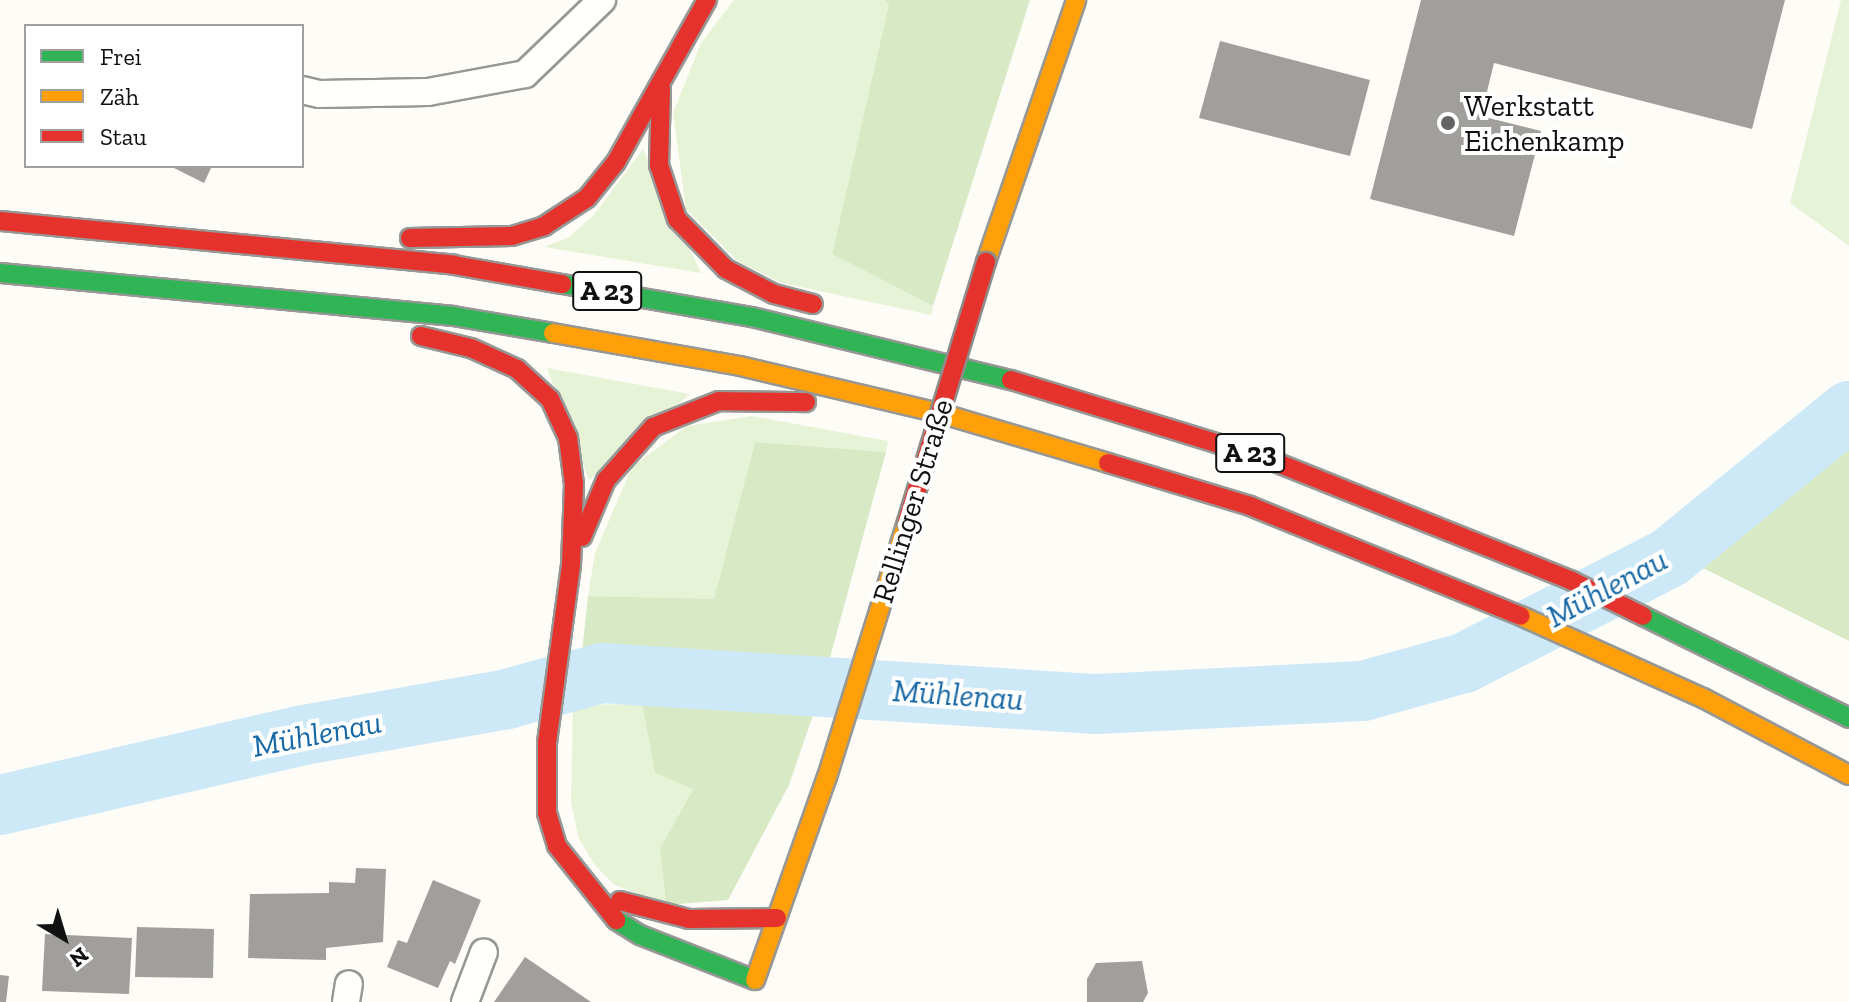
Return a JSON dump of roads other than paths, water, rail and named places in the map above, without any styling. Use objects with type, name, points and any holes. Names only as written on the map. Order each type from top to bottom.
[{"type":"main road","points":[[292,247],[436,236],[512,236],[544,226],[566,214],[603,182],[707,0]]},
{"type":"main road","name":"Rellinger Straße","points":[[752,991],[827,777],[986,262],[1076,0]]},
{"type":"main road","points":[[663,75],[659,165],[677,219],[711,258],[749,283],[830,308]]},
{"type":"main road","name":"A 23","points":[[0,221],[454,265],[625,294],[918,355],[1095,403],[1265,458],[1572,581],[1849,718]]},
{"type":"main road","name":"A 23","points":[[0,273],[341,303],[616,343],[943,414],[1250,506],[1584,642],[1849,775]]},
{"type":"main road","points":[[341,303],[426,337],[495,357],[550,399],[573,460],[571,565],[547,742],[547,813],[557,846],[609,916],[640,935],[752,991]]},
{"type":"main road","points":[[867,324],[918,355]]},
{"type":"main road","points":[[571,565],[618,460],[673,415],[719,401],[763,398],[943,414]]},
{"type":"main road","points":[[582,883],[650,912],[689,919],[777,918]]},
{"type":"street","points":[[304,90],[320,94],[428,92],[525,74],[602,0]]},
{"type":"street","points":[[465,1002],[484,952]]},
{"type":"waterway","name":"Mühlenau","points":[[0,805],[298,736],[507,699],[602,673],[1097,704],[1363,691],[1464,663],[1670,557],[1849,411]]},
{"type":"place","name":"Werkstatt Eichenkamp","points":[[1448,123]]}]
